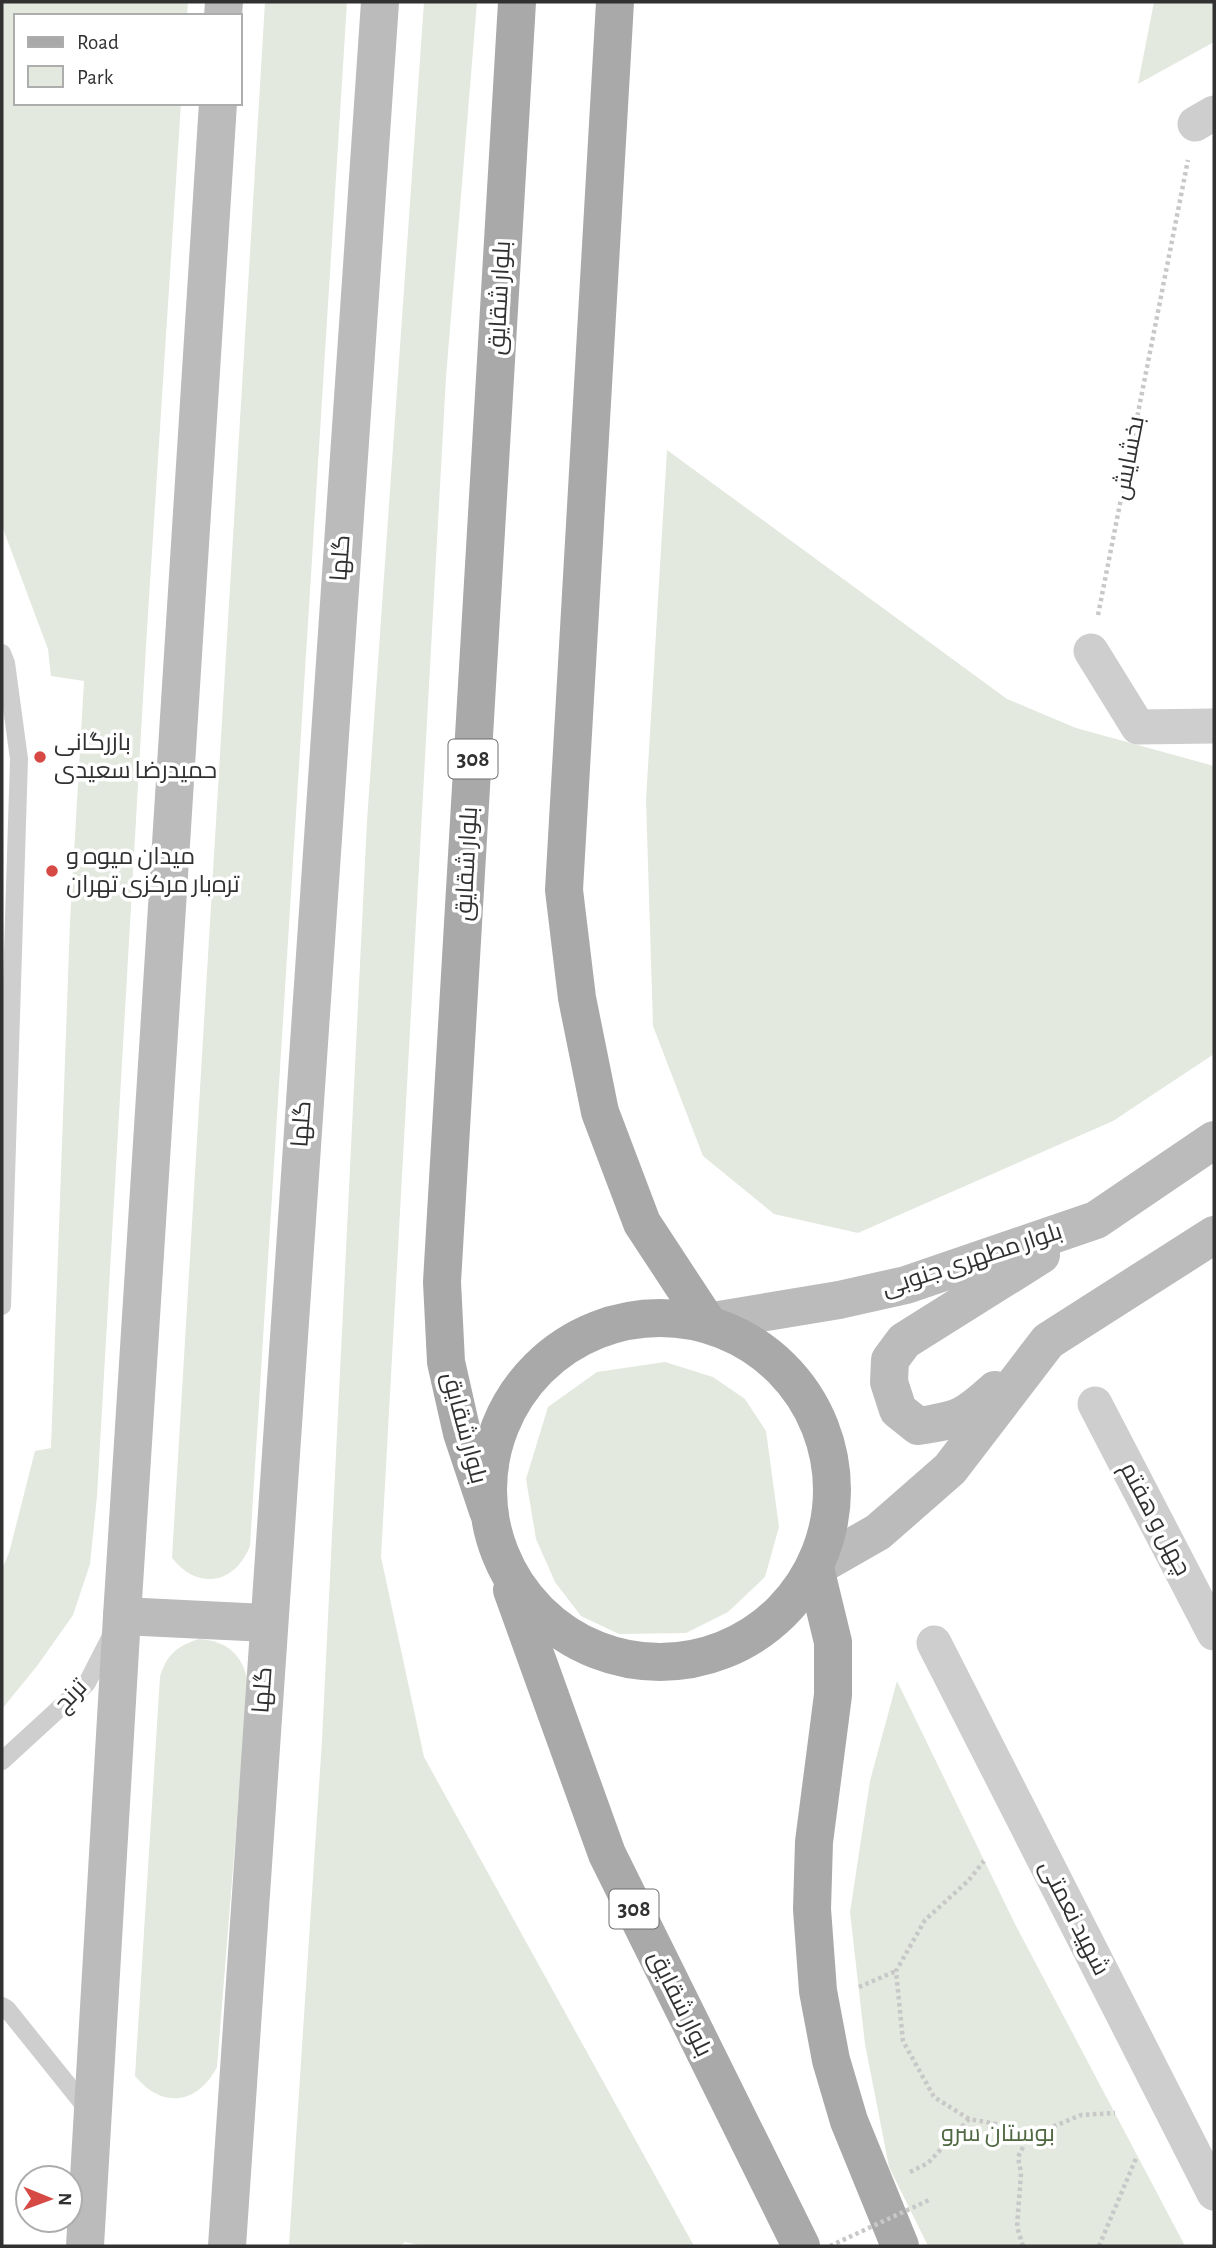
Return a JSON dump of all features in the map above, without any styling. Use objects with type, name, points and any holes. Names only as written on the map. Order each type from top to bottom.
[{"type":"main road","name":"بلوار شقایق","points":[[488,1511],[461,1433],[446,1362],[442,1282],[517,2]]},
{"type":"main road","points":[[615,2],[564,890],[577,998],[600,1112],[642,1223],[707,1322]]},
{"type":"main road","points":[[651,1316],[707,1322],[754,1343],[792,1377],[819,1420],[832,1469],[831,1520],[815,1568],[782,1614],[736,1646],[682,1662],[626,1661],[574,1641],[530,1606],[500,1558],[488,1511],[490,1454],[511,1401],[547,1358],[595,1328],[651,1316]]},
{"type":"main road","name":"بلوار شقایق","points":[[500,1558],[607,1854],[801,2246]]},
{"type":"main road","points":[[815,1568],[833,1642],[833,1695],[814,1842],[812,1909],[818,1991],[831,2060],[849,2120],[900,2246]]},
{"type":"street","name":"گلها","points":[[227,2246],[380,2]]},
{"type":"street","points":[[85,2246],[218,105]]},
{"type":"street","points":[[1091,651],[1138,727],[1214,726]]},
{"type":"street","name":"بلوار مطهری جنوبی","points":[[707,1322],[839,1300],[906,1285],[1096,1220],[1214,1140]]},
{"type":"street","points":[[1096,1220],[904,1341],[890,1360],[889,1382],[898,1410],[918,1426],[954,1420],[972,1410],[1048,1341],[1214,1235]]},
{"type":"street","points":[[815,1568],[878,1532],[950,1469],[1048,1341]]},
{"type":"street","name":"چهل و هفتم","points":[[1095,1405],[1214,1633]]},
{"type":"street","points":[[122,1616],[268,1623]]},
{"type":"street","name":"شهید نعمتی","points":[[934,1643],[1214,2193]]},
{"type":"lane","points":[[2,653],[6,663],[19,759],[2,1306]]},
{"type":"lane","name":"ترنج","points":[[2,1761],[87,1683],[122,1616]]},
{"type":"lane","points":[[2,2006],[94,2117]]},
{"type":"path","name":"بخشایش","points":[[1091,651],[1205,119]]},
{"type":"path","points":[[859,1987],[896,1970],[925,1920],[968,1881],[984,1861]]},
{"type":"path","points":[[896,1970],[903,2041],[934,2097],[969,2119],[997,2124],[1028,2137]]},
{"type":"path","points":[[1023,2246],[1017,2228],[1021,2173],[1018,2157],[1028,2137],[1080,2115],[1115,2113]]},
{"type":"path","points":[[906,2174],[928,2163],[969,2119]]},
{"type":"path","points":[[1099,2246],[1137,2156]]},
{"type":"path","points":[[830,2246],[929,2200]]},
{"type":"green space","points":[[2,2],[188,2],[187,14],[14,14],[14,105],[181,105],[147,629],[97,1496],[90,1564],[73,1615],[2,1709],[2,1569],[9,1553],[35,1451],[51,1448],[70,922],[84,681],[51,676],[48,649],[2,526]]},
{"type":"green space","points":[[265,2],[347,2],[250,1546],[235,1569],[215,1579],[204,1579],[182,1569],[172,1558]]},
{"type":"green space","points":[[424,2],[477,2],[446,377],[381,1557],[424,1757],[694,2246],[423,2246],[405,2242],[400,2246],[289,2246],[322,1740],[367,821]]},
{"type":"green space","points":[[1154,2],[1214,2],[1214,42],[1138,84]]},
{"type":"green space","points":[[667,450],[1007,699],[1076,728],[1214,766],[1214,1054],[1113,1121],[858,1233],[774,1214],[703,1156],[653,1026],[646,800]]},
{"type":"green space","points":[[665,1362],[713,1377],[745,1399],[766,1431],[779,1527],[765,1577],[728,1612],[686,1633],[619,1634],[581,1616],[555,1582],[536,1539],[526,1479],[548,1407],[597,1372]]},
{"type":"green space","points":[[199,1639],[218,1643],[232,1651],[242,1664],[248,1682],[217,2067],[200,2089],[179,2098],[168,2098],[145,2087],[135,2076],[160,1677],[174,1652]]},
{"type":"green space","name":"بوستان سرو","points":[[897,1681],[1015,1924],[1185,2246],[928,2246],[889,2167],[865,2044],[850,1912],[870,1781]]},
{"type":"place","name":"بازرگانی حمیدرضا سعیدی","points":[[40,757]]},
{"type":"place","name":"میدان میوه و تره‌بار مرکزی تهران","points":[[52,871]]}]
